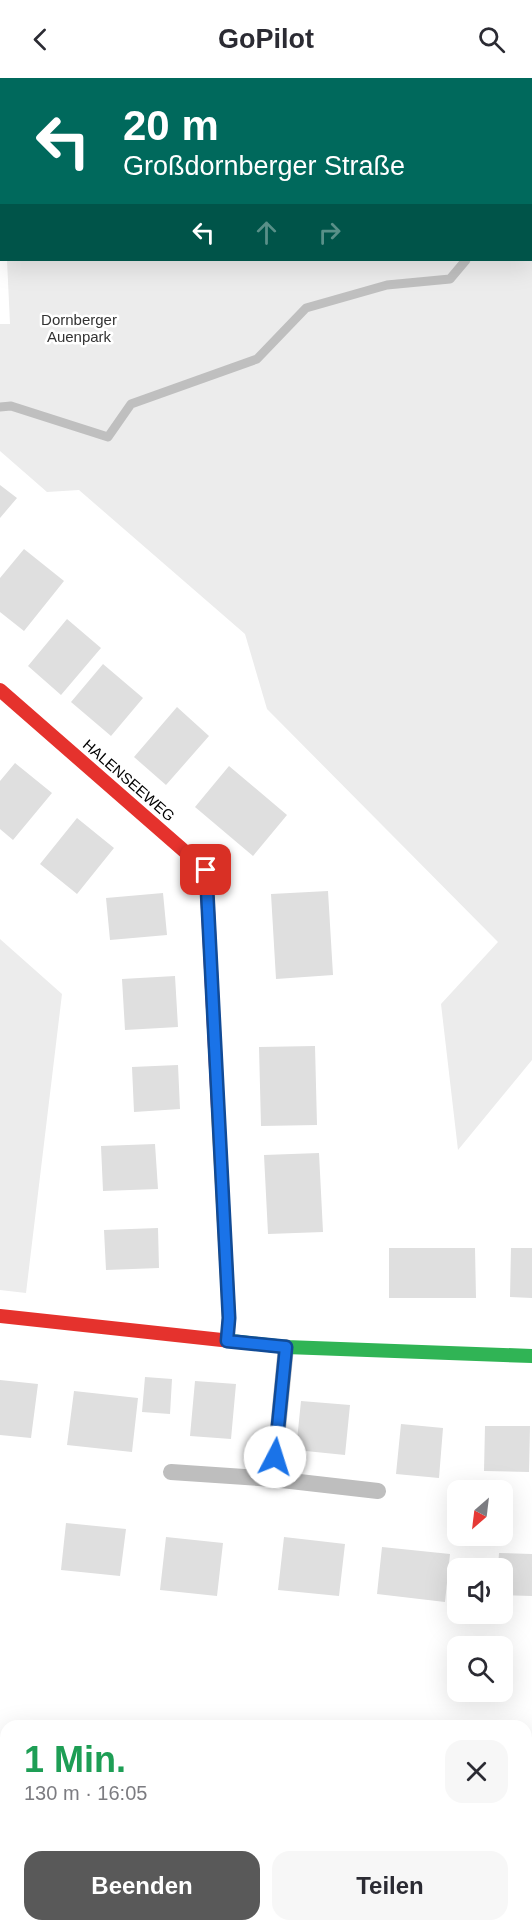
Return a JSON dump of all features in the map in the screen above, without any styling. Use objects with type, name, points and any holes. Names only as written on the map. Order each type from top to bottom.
[{"type":"street","name":"HALENSEEWEG","points":[[0,690],[206,870],[229,1318],[227,1341]]},
{"type":"street","points":[[0,1316],[286,1347],[532,1356]]},
{"type":"lane","points":[[273,1479],[286,1347]]},
{"type":"lane","points":[[171,1472],[273,1479],[378,1491]]},
{"type":"green space","name":"Dornberger Auenpark","points":[[7,261],[532,261],[532,1060],[458,1150],[441,1004],[498,942],[267,709],[245,634],[79,490],[47,492],[0,451],[0,324],[10,324]]},
{"type":"green space","points":[[0,939],[62,994],[26,1293],[0,1290]]},
{"type":"building","points":[[0,485],[17,498],[0,518]]},
{"type":"building","points":[[24,549],[64,581],[24,631],[0,612],[0,578]]},
{"type":"building","points":[[67,619],[101,648],[61,695],[28,666]]},
{"type":"building","points":[[103,664],[143,698],[111,736],[71,702]]},
{"type":"building","points":[[177,707],[209,736],[166,785],[134,757]]},
{"type":"building","points":[[15,763],[52,793],[13,840],[0,829],[0,781]]},
{"type":"building","points":[[229,766],[287,815],[253,856],[195,807]]},
{"type":"building","points":[[77,818],[114,848],[77,894],[40,864]]},
{"type":"building","points":[[328,891],[333,975],[276,979],[271,894]]},
{"type":"building","points":[[163,893],[167,935],[110,940],[106,898]]},
{"type":"building","points":[[175,976],[178,1027],[125,1030],[122,979]]},
{"type":"building","points":[[315,1046],[317,1125],[261,1126],[259,1047]]},
{"type":"building","points":[[178,1065],[180,1109],[134,1112],[132,1067]]},
{"type":"building","points":[[155,1144],[158,1189],[103,1191],[101,1146]]},
{"type":"building","points":[[319,1153],[323,1232],[268,1234],[264,1155]]},
{"type":"building","points":[[158,1228],[159,1268],[106,1270],[104,1230]]},
{"type":"building","points":[[389,1248],[475,1248],[476,1298],[389,1298]]},
{"type":"building","points":[[511,1248],[532,1248],[532,1298],[510,1297]]},
{"type":"building","points":[[145,1377],[172,1379],[170,1414],[142,1412]]},
{"type":"building","points":[[0,1380],[38,1384],[31,1438],[0,1435]]},
{"type":"building","points":[[195,1381],[236,1384],[231,1439],[190,1436]]},
{"type":"building","points":[[74,1391],[138,1398],[132,1452],[67,1445]]},
{"type":"building","points":[[301,1401],[350,1405],[345,1455],[296,1450]]},
{"type":"building","points":[[401,1424],[443,1428],[439,1478],[396,1474]]},
{"type":"building","points":[[485,1426],[530,1426],[529,1472],[484,1471]]},
{"type":"building","points":[[66,1523],[126,1529],[120,1576],[61,1570]]},
{"type":"building","points":[[166,1537],[223,1543],[217,1596],[160,1590]]},
{"type":"building","points":[[284,1537],[345,1544],[339,1596],[278,1590]]},
{"type":"building","points":[[382,1547],[450,1554],[450,1558],[447,1558],[445,1602],[377,1594]]},
{"type":"building","points":[[499,1553],[532,1554],[532,1596],[513,1595],[513,1558],[499,1558]]},
{"type":"waterway","points":[[0,407],[11,406],[108,437],[131,404],[257,359],[306,308],[387,285],[450,279],[465,261]]},
{"type":"traffic: fast","points":[[231,1341],[286,1347],[532,1356]]},
{"type":"traffic: slow","points":[[218,1109],[229,1318],[227,1341]]},
{"type":"traffic: jam","points":[[0,690],[206,870],[218,1109]]},
{"type":"traffic: jam","points":[[0,1316],[231,1341]]},
{"type":"route","points":[[206,870],[229,1318],[227,1341],[286,1347],[275,1457]]}]
